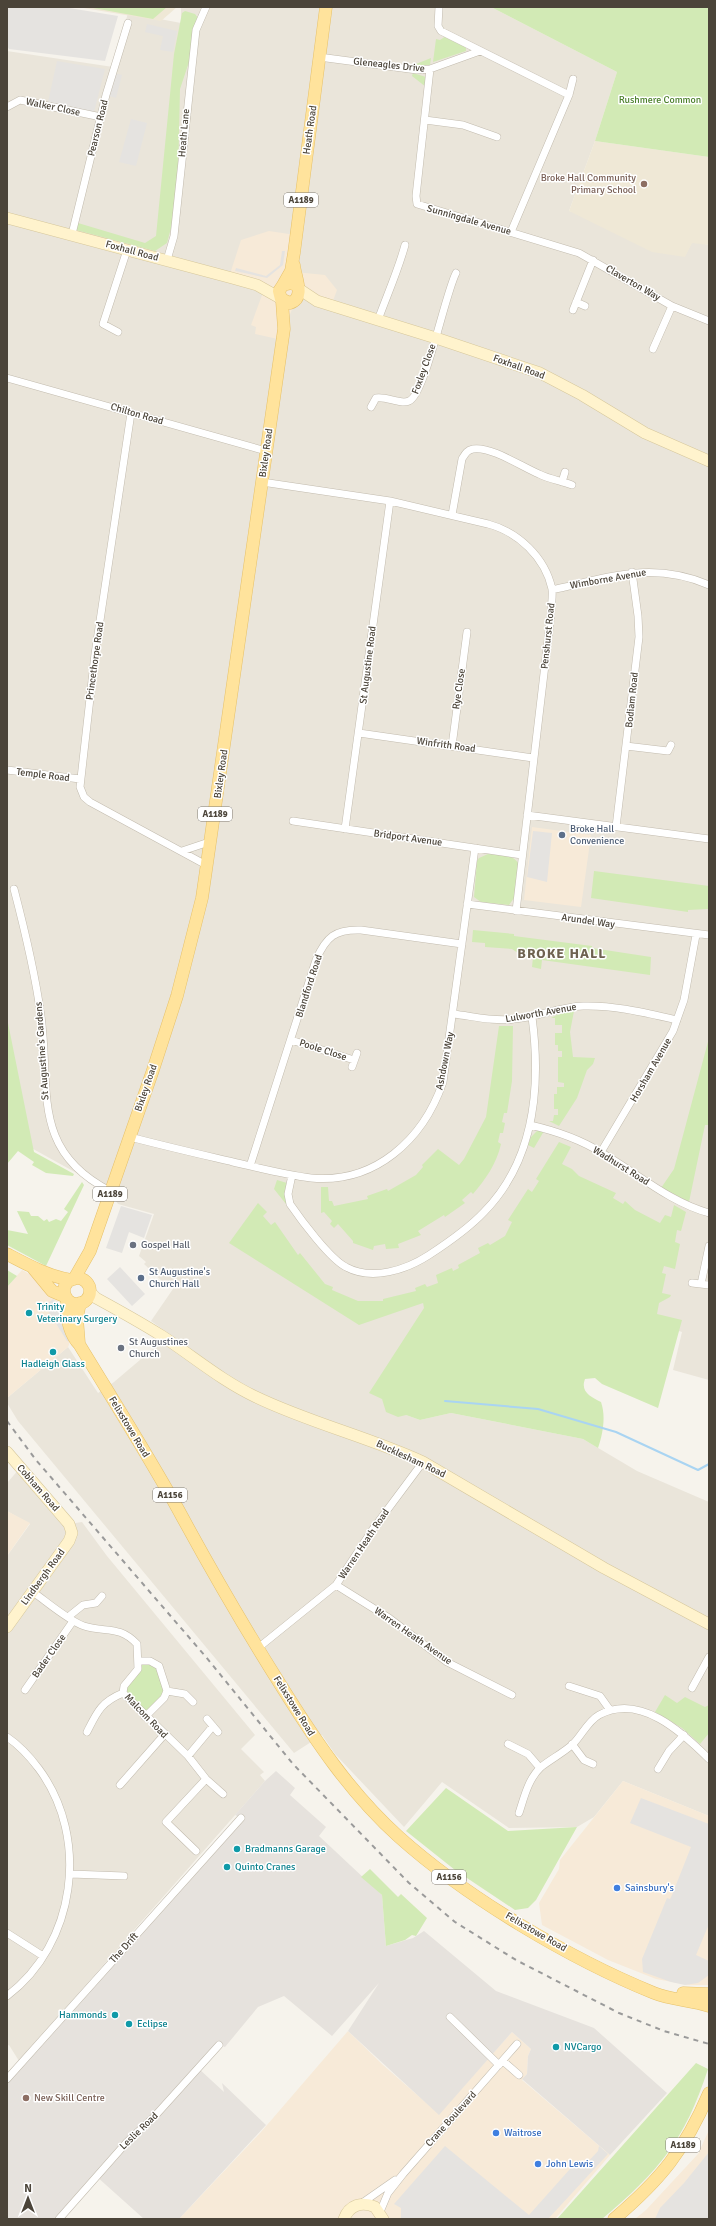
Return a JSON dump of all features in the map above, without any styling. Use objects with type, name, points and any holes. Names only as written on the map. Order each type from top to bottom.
[{"type":"main road","name":"Heath Road","points":[[282,292],[291,271],[294,253],[326,7]]},
{"type":"main road","name":"Heath Road","points":[[294,253],[297,294]]},
{"type":"main road","points":[[292,283],[297,294],[288,303],[282,292],[292,283]]},
{"type":"main road","name":"Bixley Road","points":[[282,292],[284,330]]},
{"type":"main road","name":"Bixley Road","points":[[85,1295],[90,1252],[177,996],[195,930],[212,841],[284,330],[297,294]]},
{"type":"main road","name":"Bixley Road","points":[[72,1280],[90,1252]]},
{"type":"main road","points":[[7,1254],[32,1268],[58,1278],[72,1280],[81,1279],[85,1295],[73,1303],[52,1291],[32,1268]]},
{"type":"main road","points":[[66,1298],[66,1286],[72,1280]]},
{"type":"main road","name":"Felixstowe Road","points":[[79,1344],[78,1318],[85,1295]]},
{"type":"main road","name":"Felixstowe Road","points":[[66,1298],[69,1327],[73,1336],[173,1500],[232,1606],[258,1648],[334,1766],[361,1799],[398,1836],[431,1864],[503,1913],[559,1946],[656,1994],[709,2006]]},
{"type":"main road","name":"Felixstowe Road","points":[[611,1973],[665,1990],[686,1994],[709,1994]]},
{"type":"main road","points":[[656,1994],[709,2014]]},
{"type":"main road","name":"A1189","points":[[614,2219],[647,2190],[670,2164],[695,2124],[709,2093]]},
{"type":"street","name":"Heath Lane","points":[[167,260],[174,236],[196,30],[206,7]]},
{"type":"street","points":[[439,7],[438,26],[441,31],[569,95]]},
{"type":"street","name":"Pearson Road","points":[[72,234],[101,117],[128,23]]},
{"type":"street","name":"Gleneagles Drive","points":[[320,57],[417,70],[430,69],[480,51]]},
{"type":"street","name":"Sunningdale Avenue","points":[[430,69],[416,196],[417,204],[560,247]]},
{"type":"street","points":[[511,232],[569,95],[573,79]]},
{"type":"street","name":"Walker Close","points":[[7,107],[20,100],[101,117]]},
{"type":"street","points":[[425,120],[463,125],[497,137]]},
{"type":"street","name":"Foxhall Road","points":[[7,218],[72,234],[282,292]]},
{"type":"street","points":[[378,320],[392,279],[398,272],[405,245]]},
{"type":"street","name":"Claverton Way","points":[[560,247],[593,260],[672,306],[708,320]]},
{"type":"street","points":[[118,332],[103,324],[128,250]]},
{"type":"street","name":"Claverton Way","points":[[572,310],[593,260]]},
{"type":"street","points":[[435,337],[451,283],[456,273]]},
{"type":"street","name":"Foxhall Road","points":[[297,294],[435,337],[540,373],[582,395],[645,433],[709,461]]},
{"type":"street","points":[[576,302],[585,306]]},
{"type":"street","points":[[652,349],[672,306]]},
{"type":"street","name":"Foxley Close","points":[[371,407],[376,398],[382,397],[405,402],[413,399],[417,393],[429,361],[435,337]]},
{"type":"street","name":"Chilton Road","points":[[7,378],[266,451]]},
{"type":"street","name":"Princethorpe Road","points":[[131,413],[95,654],[80,779],[81,792],[90,802],[208,866]]},
{"type":"street","points":[[452,515],[462,459],[465,453],[471,449],[482,449],[504,457],[540,475],[572,485]]},
{"type":"street","points":[[562,482],[565,472]]},
{"type":"street","name":"Penshurst Road","points":[[262,482],[390,501],[501,528],[522,540],[537,558],[552,590],[551,614],[516,910]]},
{"type":"street","name":"St Augustine Road","points":[[345,829],[390,501]]},
{"type":"street","name":"Wimborne Avenue","points":[[552,590],[632,572],[664,572],[693,578],[709,585]]},
{"type":"street","name":"Bodiam Road","points":[[616,827],[639,637],[636,595],[632,572]]},
{"type":"street","name":"Rye Close","points":[[452,746],[467,632]]},
{"type":"street","name":"Winfrith Road","points":[[359,733],[533,758]]},
{"type":"street","points":[[626,746],[669,750]]},
{"type":"street","name":"Temple Road","points":[[7,770],[80,779]]},
{"type":"street","points":[[527,815],[709,839]]},
{"type":"street","name":"Bridport Avenue","points":[[292,820],[522,855]]},
{"type":"street","points":[[182,851],[212,841]]},
{"type":"street","name":"Ashdown Way","points":[[130,1137],[292,1175],[327,1178],[354,1173],[385,1160],[411,1138],[426,1119],[436,1101],[442,1082],[453,1014],[475,848]]},
{"type":"street","name":"St Augustine's Gardens","points":[[14,889],[36,982],[42,1019],[45,1095],[53,1131],[60,1147],[74,1166],[96,1183],[110,1191]]},
{"type":"street","name":"Arundel Way","points":[[468,904],[696,935],[709,935]]},
{"type":"street","name":"Blandford Road","points":[[250,1166],[322,947],[330,937],[338,932],[348,929],[462,944]]},
{"type":"street","name":"Horsham Avenue","points":[[601,1152],[666,1046],[677,1020],[689,979],[696,935]]},
{"type":"street","name":"Lulworth Avenue","points":[[453,1014],[501,1020],[532,1017],[561,1008],[600,1006],[628,1009],[677,1020]]},
{"type":"street","points":[[292,1175],[288,1194],[290,1204],[336,1259],[346,1267],[361,1273],[396,1270],[420,1261],[449,1242],[485,1211],[501,1192],[518,1164],[530,1125],[536,1058],[532,1017]]},
{"type":"street","name":"Poole Close","points":[[291,1040],[355,1060]]},
{"type":"street","name":"Wadhurst Road","points":[[530,1125],[553,1130],[601,1152],[682,1203],[709,1213]]},
{"type":"street","points":[[701,1284],[709,1246]]},
{"type":"street","points":[[692,1283],[709,1286]]},
{"type":"street","name":"Bucklesham Road","points":[[85,1295],[109,1305],[161,1336],[218,1377],[255,1397],[284,1409],[394,1448],[423,1462],[604,1568],[709,1624]]},
{"type":"street","name":"Cobham Road","points":[[7,1452],[70,1524]]},
{"type":"street","name":"Warren Heath Road","points":[[258,1648],[336,1585],[373,1529],[423,1462]]},
{"type":"street","name":"Lindbergh Road","points":[[7,1627],[69,1541],[72,1533],[70,1524]]},
{"type":"street","name":"Warren Heath Avenue","points":[[336,1585],[389,1618],[447,1662],[512,1695]]},
{"type":"street","points":[[33,1592],[71,1619],[84,1626],[119,1631],[128,1635],[137,1644],[139,1661],[150,1661],[159,1666],[167,1691],[164,1698],[145,1717]]},
{"type":"street","name":"Bader Close","points":[[25,1690],[71,1619],[86,1603],[96,1603],[102,1596]]},
{"type":"street","points":[[692,1688],[709,1657]]},
{"type":"street","name":"Malcom Road","points":[[139,1661],[138,1669],[124,1686],[123,1693],[145,1717],[188,1756],[206,1779],[222,1794]]},
{"type":"street","points":[[569,1686],[600,1696],[610,1710]]},
{"type":"street","points":[[167,1691],[185,1694],[193,1702]]},
{"type":"street","points":[[87,1732],[108,1699],[123,1693]]},
{"type":"street","points":[[519,1813],[528,1786],[540,1768],[572,1744],[598,1716],[610,1710],[632,1708],[647,1712],[684,1735],[709,1759]]},
{"type":"street","points":[[188,1756],[215,1729],[206,1719]]},
{"type":"street","points":[[120,1785],[164,1735]]},
{"type":"street","points":[[658,1769],[669,1751],[684,1735]]},
{"type":"street","points":[[7,1737],[32,1760],[55,1795],[68,1840],[70,1874],[62,1915],[52,1940],[43,1956],[28,1976],[7,1996]]},
{"type":"street","points":[[508,1744],[528,1754],[540,1768]]},
{"type":"street","points":[[572,1744],[584,1760],[593,1764]]},
{"type":"street","points":[[196,1851],[166,1822],[206,1779]]},
{"type":"street","name":"The Drift","points":[[7,2079],[240,1818]]},
{"type":"street","points":[[70,1874],[124,1876]]},
{"type":"street","points":[[7,1933],[43,1956]]},
{"type":"street","points":[[450,2017],[501,2063],[519,2075]]},
{"type":"street","name":"Crane Boulevard","points":[[381,2215],[388,2193],[403,2174],[517,2044]]},
{"type":"street","name":"Leslie Road","points":[[59,2219],[127,2142],[154,2117],[219,2045]]},
{"type":"street","name":"Crane Boulevard","points":[[362,2204],[403,2174]]},
{"type":"street","points":[[344,2219],[350,2209],[362,2204],[369,2204],[381,2215]]},
{"type":"shaded area","points":[[7,7],[63,7],[118,16],[105,61],[9,49],[7,46]]},
{"type":"shaded area","points":[[78,7],[177,7],[161,21]]},
{"type":"shaded area","points":[[181,7],[491,7],[617,72],[595,141],[569,211],[709,245],[709,1380],[673,1370],[682,1332],[633,1316],[423,1303],[425,1308],[409,1333],[382,1399],[406,1415],[420,1420],[451,1413],[583,1439],[637,1471],[709,1502],[709,1816],[623,1781],[594,1817],[577,1827],[509,1828],[442,1782],[404,1827],[335,1754],[322,1735],[294,1753],[18,1421],[7,1403],[7,1398],[68,1347],[98,1393],[114,1382],[160,1343],[168,1333],[151,1321],[175,1286],[164,1283],[144,1264],[146,1262],[139,1256],[154,1214],[118,1204],[109,1191],[17,1140],[7,1091],[7,51],[113,67],[128,13],[181,23]]},
{"type":"shaded area","points":[[147,24],[177,31],[173,52],[160,50],[163,36],[145,32]]},
{"type":"shaded area","points":[[57,61],[105,69],[94,112],[48,102]]},
{"type":"shaded area","points":[[113,73],[122,75],[116,98],[106,95]]},
{"type":"shaded area","points":[[131,119],[147,123],[136,166],[119,162]]},
{"type":"shaded area","name":"Broke Hall Community Primary School","points":[[595,141],[709,157],[709,245],[692,243],[685,257],[652,252],[569,211]]},
{"type":"shaded area","points":[[269,231],[296,235],[295,272],[325,275],[337,290],[331,306],[300,295],[295,302],[284,329],[282,340],[255,334],[256,327],[251,325],[265,287],[229,277],[241,240]]},
{"type":"shaded area","points":[[282,251],[285,251],[283,265],[267,278],[235,271],[236,268],[266,276],[280,265]]},
{"type":"shaded area","points":[[532,827],[591,835],[581,907],[524,900]]},
{"type":"shaded area","points":[[533,831],[552,833],[547,882],[527,877]]},
{"type":"shaded area","points":[[121,1206],[152,1215],[144,1238],[129,1232],[122,1253],[106,1248]]},
{"type":"shaded area","points":[[120,1267],[145,1294],[132,1306],[107,1279]]},
{"type":"shaded area","points":[[22,1270],[33,1276],[58,1302],[62,1309],[59,1314],[63,1316],[70,1342],[68,1347],[7,1398],[7,1287]]},
{"type":"shaded area","points":[[53,1299],[62,1309],[59,1314],[63,1316],[70,1342],[67,1341],[45,1306]]},
{"type":"shaded area","points":[[20,1468],[69,1524],[82,1522],[107,1556],[255,1735],[241,1749],[264,1772],[260,1775],[265,1781],[19,2061],[9,2045],[7,2046],[7,1556],[30,1524],[7,1511],[7,1483]]},
{"type":"shaded area","points":[[7,1511],[30,1523],[7,1556]]},
{"type":"shaded area","points":[[276,1771],[295,1788],[290,1795],[326,1827],[319,1836],[382,1895],[386,1946],[413,1938],[424,1931],[496,1991],[594,2028],[667,2093],[610,2155],[522,2079],[527,2074],[528,2056],[531,2049],[512,2032],[439,2115],[348,2031],[379,1983],[332,2036],[284,1996],[258,2007],[225,2047],[219,2045],[198,2068],[224,2092],[222,2083],[266,2125],[179,2219],[144,2219],[96,2176],[59,2219],[7,2219],[7,2079],[240,1817],[235,1815],[265,1781]]},
{"type":"shaded area","points":[[623,1781],[709,1816],[709,1985],[689,1985],[656,1979],[608,1960],[542,1925],[539,1903],[559,1869],[560,1860]]},
{"type":"shaded area","points":[[641,1798],[709,1824],[709,1924],[696,1955],[709,1961],[709,1975],[698,1983],[685,1985],[671,1982],[643,1972],[642,1959],[667,1898],[670,1899],[672,1895],[691,1847],[630,1823]]},
{"type":"shaded area","points":[[348,2031],[383,2065],[439,2114],[512,2032],[531,2049],[528,2056],[527,2074],[522,2080],[610,2155],[555,2219],[179,2219],[261,2132]]},
{"type":"shaded area","points":[[709,2130],[709,2219],[635,2219],[646,2210],[698,2154]]},
{"type":"shaded area","points":[[445,2146],[529,2215],[578,2160],[585,2165],[598,2151],[599,2146],[608,2154],[548,2219],[401,2219],[401,2208],[394,2204]]},
{"type":"shaded area","points":[[709,2152],[709,2219],[655,2219],[660,2208],[684,2183]]},
{"type":"green space","points":[[88,7],[167,7],[153,19]]},
{"type":"green space","name":"Rushmere Common","points":[[491,7],[709,7],[709,157],[595,141],[617,72]]},
{"type":"green space","points":[[185,11],[195,14],[198,18],[189,62],[180,89],[178,179],[174,217],[167,243],[155,251],[76,230],[78,223],[145,243],[156,236],[174,54],[182,13]]},
{"type":"green space","points":[[446,36],[466,46],[466,51],[433,62],[436,39],[440,40]]},
{"type":"green space","points":[[431,58],[430,65],[416,65],[416,64]]},
{"type":"green space","points":[[413,73],[426,77],[426,87],[412,76]]},
{"type":"green space","points":[[488,854],[510,857],[517,861],[519,865],[514,898],[509,905],[481,902],[474,897],[477,861],[479,858]]},
{"type":"green space","points":[[594,871],[709,886],[709,913],[708,909],[688,910],[688,912],[591,898]]},
{"type":"green space","points":[[473,930],[514,934],[514,936],[592,946],[592,948],[651,957],[650,975],[542,960],[541,969],[532,967],[533,957],[521,955],[512,949],[485,947],[485,943],[472,942]]},
{"type":"green space","points":[[574,1011],[570,1032],[573,1057],[595,1058],[593,1064],[587,1070],[577,1098],[559,1126],[549,1121],[553,1121],[554,1115],[558,1115],[558,1109],[554,1109],[554,1094],[557,1094],[557,1087],[564,1087],[564,1083],[558,1082],[558,1057],[562,1057],[562,1051],[558,1051],[558,1045],[555,1045],[555,1033],[562,1033],[562,1025],[555,1025],[555,1018],[551,1018],[559,1014]]},
{"type":"green space","points":[[7,1018],[34,1152],[74,1174],[73,1176],[46,1173],[32,1165],[34,1162],[18,1151],[7,1164]]},
{"type":"green space","points":[[499,1026],[513,1026],[512,1081],[507,1113],[504,1113],[502,1122],[505,1123],[503,1133],[500,1133],[498,1142],[501,1144],[497,1158],[486,1177],[473,1194],[471,1192],[462,1200],[465,1203],[445,1217],[444,1215],[418,1231],[421,1235],[398,1244],[399,1248],[386,1249],[385,1244],[374,1246],[373,1250],[353,1243],[353,1241],[338,1224],[334,1228],[330,1224],[332,1221],[324,1212],[321,1213],[321,1187],[328,1187],[329,1201],[332,1201],[334,1206],[368,1199],[367,1196],[387,1189],[388,1191],[416,1175],[423,1167],[422,1165],[438,1149],[459,1165],[464,1159],[486,1117]]},
{"type":"green space","points":[[709,1038],[709,1125],[705,1125],[689,1202],[661,1188],[674,1169]]},
{"type":"green space","points":[[537,1131],[544,1131],[534,1148],[528,1145],[531,1137]]},
{"type":"green space","points":[[559,1142],[571,1147],[562,1164],[572,1169],[579,1176],[616,1193],[613,1198],[623,1204],[625,1201],[635,1210],[660,1223],[665,1215],[671,1217],[674,1205],[686,1212],[681,1231],[677,1230],[675,1242],[680,1244],[675,1269],[664,1266],[662,1273],[666,1274],[662,1293],[671,1295],[659,1303],[657,1314],[682,1320],[658,1408],[602,1384],[595,1378],[585,1379],[585,1391],[587,1394],[601,1402],[603,1407],[603,1425],[598,1448],[583,1439],[451,1413],[420,1420],[406,1415],[398,1417],[386,1412],[382,1399],[369,1393],[424,1308],[423,1303],[359,1325],[229,1243],[258,1203],[267,1212],[263,1216],[271,1225],[275,1222],[298,1255],[300,1253],[325,1284],[333,1287],[332,1290],[358,1301],[383,1301],[383,1299],[416,1291],[415,1288],[425,1284],[427,1287],[438,1283],[436,1275],[452,1268],[453,1271],[459,1268],[458,1265],[480,1253],[478,1248],[488,1243],[490,1245],[505,1236],[512,1222],[508,1220],[528,1189],[532,1192],[539,1181],[536,1179]]},
{"type":"green space","points":[[277,1180],[287,1183],[286,1204],[274,1189]]},
{"type":"green space","points":[[82,1182],[84,1185],[46,1266],[7,1245],[7,1230],[28,1234],[17,1211],[29,1212],[31,1216],[38,1216],[44,1221],[47,1219],[49,1222],[56,1219],[61,1221],[68,1212],[64,1209]]},
{"type":"green space","points":[[7,1270],[17,1276],[7,1287]]},
{"type":"green space","points":[[139,1661],[159,1666],[167,1691],[145,1717],[129,1700],[124,1686]]},
{"type":"green space","points":[[665,1695],[677,1703],[685,1697],[705,1707],[709,1705],[709,1733],[700,1744],[682,1728],[655,1712]]},
{"type":"green space","points":[[446,1788],[508,1831],[577,1827],[536,1900],[528,1908],[515,1910],[455,1870],[406,1831]]},
{"type":"green space","points":[[370,1869],[398,1897],[401,1894],[427,1918],[416,1936],[412,1935],[405,1940],[386,1946],[382,1895],[361,1877]]},
{"type":"green space","points":[[696,2063],[708,2069],[699,2094],[690,2116],[679,2135],[668,2153],[655,2169],[622,2202],[602,2219],[557,2219]]},
{"type":"waterway","points":[[445,1401],[538,1409],[616,1432],[698,1470],[709,1464]]},
{"type":"railway","points":[[7,1421],[36,1460],[206,1657],[293,1764],[409,1883],[455,1922],[516,1960],[619,2013],[664,2031],[709,2044]]},
{"type":"place","name":"Broke Hall Community Primary School","points":[[644,184]]},
{"type":"place","name":"Broke Hall Convenience","points":[[562,835]]},
{"type":"place","name":"Gospel Hall","points":[[133,1245]]},
{"type":"place","name":"St Augustine's Church Hall","points":[[141,1278]]},
{"type":"place","name":"Trinity Veterinary Surgery","points":[[29,1313]]},
{"type":"place","name":"St Augustines Church","points":[[121,1348]]},
{"type":"place","name":"Hadleigh Glass","points":[[53,1352]]},
{"type":"place","name":"Bradmanns Garage","points":[[237,1849]]},
{"type":"place","name":"Quinto Cranes","points":[[227,1867]]},
{"type":"place","name":"Sainsbury's","points":[[617,1888]]},
{"type":"place","name":"Hammonds","points":[[115,2015]]},
{"type":"place","name":"Eclipse","points":[[129,2024]]},
{"type":"place","name":"NVCargo","points":[[556,2047]]},
{"type":"place","name":"New Skill Centre","points":[[26,2098]]},
{"type":"place","name":"Waitrose","points":[[496,2133]]},
{"type":"place","name":"John Lewis","points":[[538,2164]]},
{"type":"district","name":"BROKE HALL","points":[[562,953]]}]
